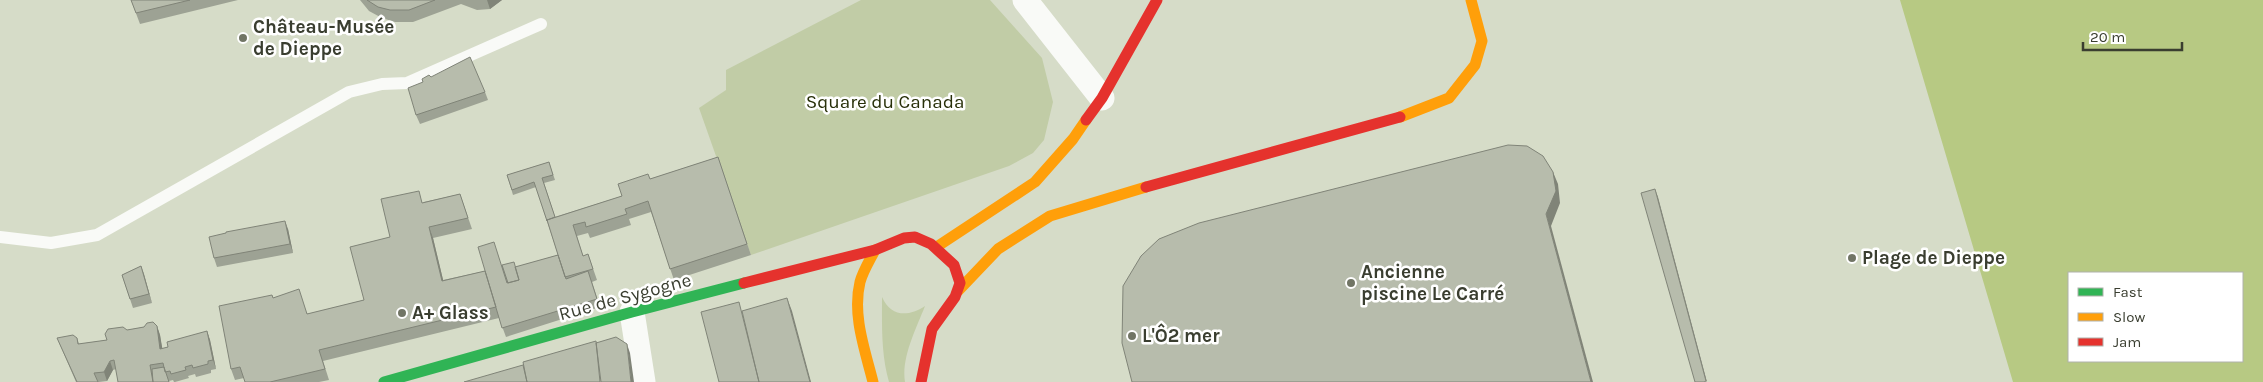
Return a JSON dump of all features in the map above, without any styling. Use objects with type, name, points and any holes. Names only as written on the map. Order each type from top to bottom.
[{"type":"street","points":[[1025,0],[1102,98]]},
{"type":"street","points":[[958,290],[958,277],[951,260],[938,246],[1034,182],[1073,139],[1102,98],[1157,0]]},
{"type":"street","points":[[921,382],[932,328],[958,290],[998,249],[1050,216],[1216,166],[1400,117],[1449,98],[1475,64],[1482,41],[1471,0]]},
{"type":"street","name":"Rue de Sygogne","points":[[384,382],[632,312],[875,250],[897,238],[915,238],[938,246]]},
{"type":"street","points":[[873,382],[857,315],[857,296],[860,280],[875,250]]},
{"type":"street","points":[[822,264],[837,273]]},
{"type":"street","points":[[849,284],[857,296]]},
{"type":"street","points":[[632,312],[643,382]]},
{"type":"lane","points":[[0,237],[51,243],[97,235],[349,92],[382,84],[407,84],[541,24]]},
{"type":"green space","name":"Square du Canada","points":[[861,0],[990,0],[1042,58],[1053,102],[1044,140],[1033,153],[1009,166],[751,255],[699,108],[726,90],[726,70]]},
{"type":"green space","points":[[882,297],[886,304],[895,312],[912,312],[925,306],[907,353],[904,373],[905,382],[889,382],[886,371],[883,350]]},
{"type":"shaded area","points":[[1900,0],[2263,0],[2263,382],[2013,382]]},
{"type":"building","points":[[131,0],[190,0],[136,13]]},
{"type":"building","points":[[367,0],[435,0],[409,10],[390,10],[378,7]]},
{"type":"building","points":[[470,57],[485,92],[416,115],[408,88],[423,82],[422,79],[429,75],[431,77]]},
{"type":"building","name":"Ancienne piscine Le Carré","points":[[1508,145],[1527,146],[1543,156],[1553,172],[1556,191],[1546,214],[1591,382],[1132,382],[1122,343],[1123,286],[1141,256],[1159,239],[1199,223]]},
{"type":"building","points":[[718,157],[747,244],[670,269],[648,201],[625,209],[627,214],[586,227],[585,222],[573,225],[583,256],[588,254],[593,269],[565,277],[547,220],[622,196],[618,184],[648,174],[650,179]]},
{"type":"building","points":[[549,162],[553,175],[542,178],[555,217],[547,221],[534,182],[512,190],[507,175]]},
{"type":"building","points":[[1655,189],[1706,381],[1704,382],[1695,382],[1641,193]]},
{"type":"building","points":[[419,191],[422,203],[460,194],[468,218],[429,227],[442,281],[485,271],[496,307],[319,350],[325,369],[270,382],[245,382],[240,367],[231,369],[219,306],[272,295],[273,298],[299,289],[307,314],[364,300],[350,247],[390,237],[381,199]]},
{"type":"building","points":[[285,221],[290,244],[214,258],[209,237]]},
{"type":"building","points":[[494,242],[507,283],[519,280],[515,267],[558,255],[566,279],[588,271],[597,299],[502,328],[478,247]]},
{"type":"building","points":[[514,262],[519,280],[508,283],[502,265]]},
{"type":"building","points":[[141,266],[149,294],[130,299],[122,275]]},
{"type":"building","points":[[787,298],[810,382],[759,382],[742,311]]},
{"type":"building","points":[[739,302],[759,382],[719,382],[701,312]]},
{"type":"building","points":[[153,322],[157,326],[160,349],[168,347],[167,342],[207,331],[213,360],[208,361],[208,364],[193,368],[192,365],[185,367],[186,370],[171,374],[170,371],[165,372],[163,363],[150,365],[153,382],[118,382],[114,360],[110,361],[104,372],[94,373],[98,382],[77,382],[57,338],[73,335],[77,338],[78,344],[107,340],[105,334],[108,329],[123,327],[127,330],[144,327],[147,323]]},
{"type":"building","points":[[616,337],[627,344],[631,382],[601,382],[596,343]]},
{"type":"building","points":[[596,341],[600,382],[527,382],[523,362]]},
{"type":"building","points":[[523,365],[527,382],[464,382]]},
{"type":"building","points":[[164,367],[169,382],[153,382],[152,369]]},
{"type":"traffic: fast","points":[[384,382],[632,312],[744,283]]},
{"type":"traffic: slow","points":[[1400,117],[1449,98],[1475,65],[1482,41],[1471,0]]},
{"type":"traffic: slow","points":[[938,246],[1035,182],[1073,139],[1086,120]]},
{"type":"traffic: slow","points":[[958,291],[998,249],[1050,216],[1146,187]]},
{"type":"traffic: slow","points":[[873,382],[858,320],[858,294],[860,282],[875,250]]},
{"type":"traffic: jam","points":[[1086,120],[1102,98],[1157,0]]},
{"type":"traffic: jam","points":[[1146,187],[1400,117]]},
{"type":"traffic: jam","points":[[744,283],[875,250],[904,238],[915,237],[931,244],[954,265],[960,283],[955,297],[932,329],[921,382]]},
{"type":"place","name":"Château-Musée de Dieppe","points":[[243,38]]},
{"type":"place","name":"Plage de Dieppe","points":[[1852,258]]},
{"type":"place","name":"Ancienne piscine Le Carré","points":[[1351,283]]},
{"type":"place","name":"A+ Glass","points":[[402,313]]},
{"type":"place","name":"L'Ô2 mer","points":[[1132,336]]}]
